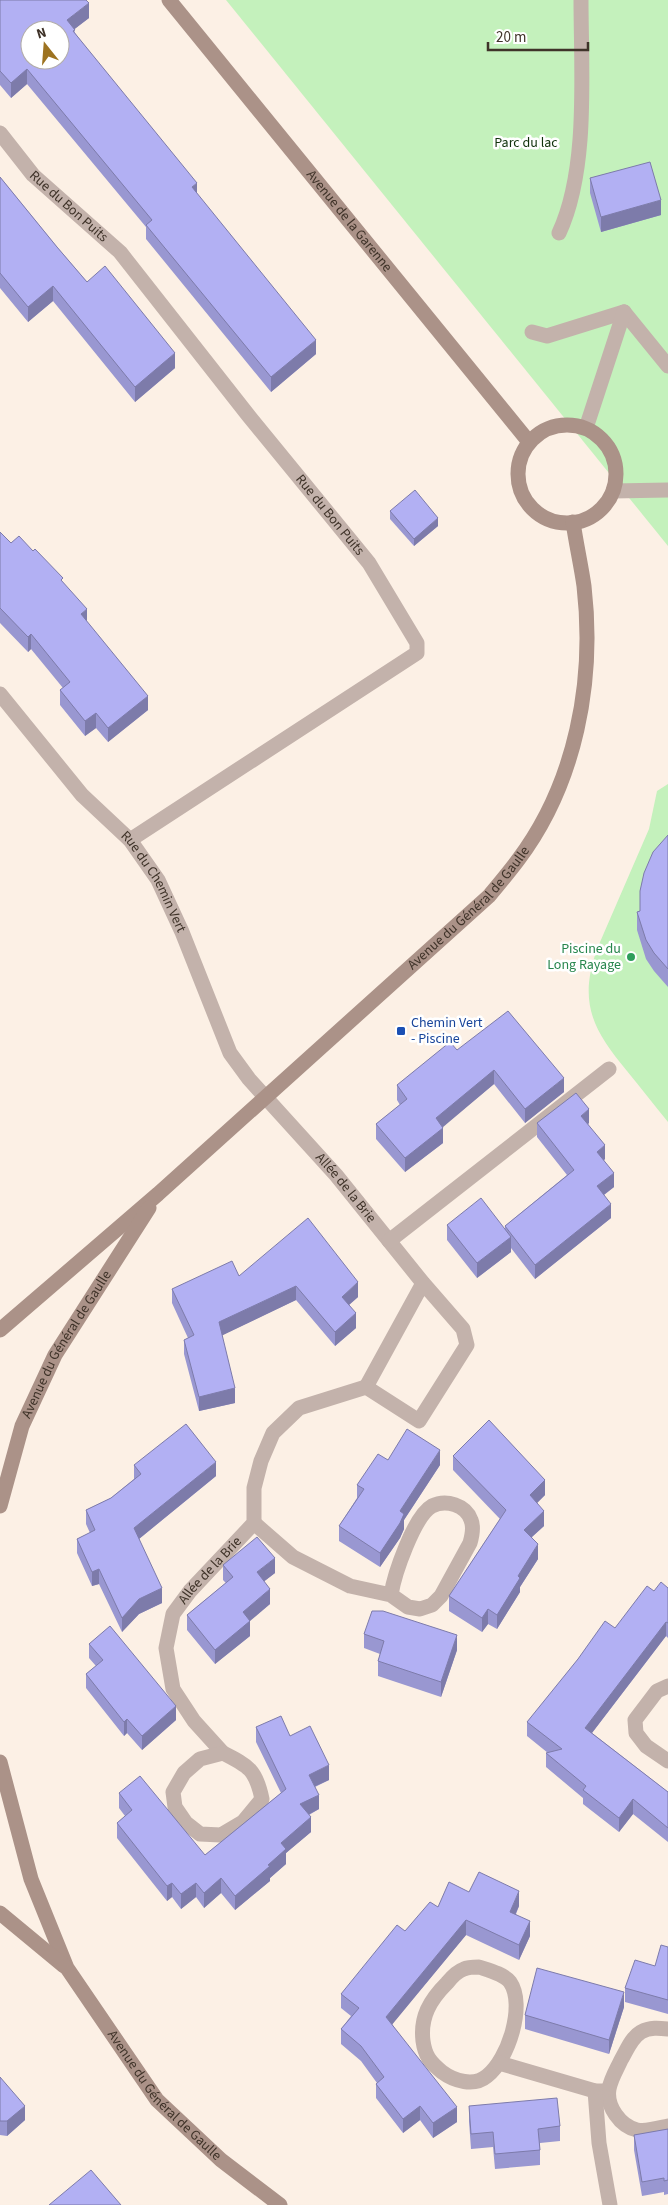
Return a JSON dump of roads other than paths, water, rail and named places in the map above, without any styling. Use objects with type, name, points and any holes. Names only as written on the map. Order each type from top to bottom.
[{"type":"street","name":"Avenue de la Garenne","points":[[169,0],[529,442]]},
{"type":"street","points":[[559,233],[566,218],[580,148],[581,0]]},
{"type":"street","name":"Rue du Bon Puits","points":[[0,132],[33,175],[120,252],[248,415],[369,563],[417,643],[417,653],[130,840]]},
{"type":"street","points":[[586,428],[624,312]]},
{"type":"street","points":[[532,332],[548,336],[624,312]]},
{"type":"street","points":[[624,312],[668,366]]},
{"type":"street","points":[[571,425],[586,428],[598,436],[611,454],[616,476],[612,491],[606,503],[586,519],[573,522],[556,522],[541,515],[528,504],[520,489],[518,473],[521,456],[529,442],[541,432],[555,426],[571,425]]},
{"type":"street","points":[[612,491],[665,490]]},
{"type":"street","name":"Avenue du Général de Gaulle","points":[[0,1330],[158,1194],[489,896],[519,859],[545,815],[564,771],[579,726],[585,687],[587,642],[584,585],[573,522]]},
{"type":"street","name":"Rue du Chemin Vert","points":[[0,694],[82,795],[130,840],[158,880],[182,932],[230,1052],[249,1079],[266,1096]]},
{"type":"street","points":[[389,1241],[609,1069]]},
{"type":"street","name":"Allée de la Brie","points":[[266,1096],[336,1175],[423,1283],[463,1329],[467,1345],[419,1421],[366,1387]]},
{"type":"street","name":"Avenue du Général de Gaulle","points":[[0,1506],[22,1426],[56,1355],[158,1194]]},
{"type":"street","points":[[390,1595],[394,1576],[421,1517],[432,1506],[446,1502],[461,1507],[471,1519],[473,1534],[470,1543],[441,1596],[432,1605],[420,1609],[408,1607],[390,1595],[350,1586],[293,1557],[254,1523],[254,1488],[261,1460],[273,1433],[299,1408],[366,1387],[423,1283]]},
{"type":"street","name":"Allée de la Brie","points":[[223,1753],[200,1759],[184,1773],[174,1792],[175,1807],[186,1823],[200,1834],[221,1835],[243,1822],[262,1799],[258,1780],[246,1764],[223,1753],[194,1722],[173,1689],[166,1648],[173,1614],[190,1591],[254,1523]]},
{"type":"street","points":[[668,1686],[657,1691],[635,1720],[636,1733],[646,1746],[668,1761]]},
{"type":"street","name":"Avenue du Général de Gaulle","points":[[0,1762],[31,1878],[67,1968],[158,2100],[221,2160],[280,2205]]},
{"type":"street","name":"Avenue du Général de Gaulle","points":[[0,1913],[67,1968]]},
{"type":"street","points":[[479,1967],[496,1973],[510,1981],[516,1998],[516,2018],[509,2044],[499,2063],[487,2077],[467,2083],[447,2076],[429,2062],[423,2041],[423,2020],[430,2002],[440,1990],[464,1969],[479,1967]]},
{"type":"street","points":[[610,2205],[599,2143],[602,2091],[613,2076],[634,2037],[644,2030],[655,2028],[668,2029]]},
{"type":"street","points":[[499,2063],[602,2091],[611,2108],[620,2120],[629,2127],[639,2130],[668,2126]]},
{"type":"place","name":"Piscine du Long Rayage","points":[[631,957]]},
{"type":"place","name":"Chemin Vert - Piscine","points":[[401,1031]]},
{"type":"park label","name":"Parc du lac","points":[[526,143]]}]
